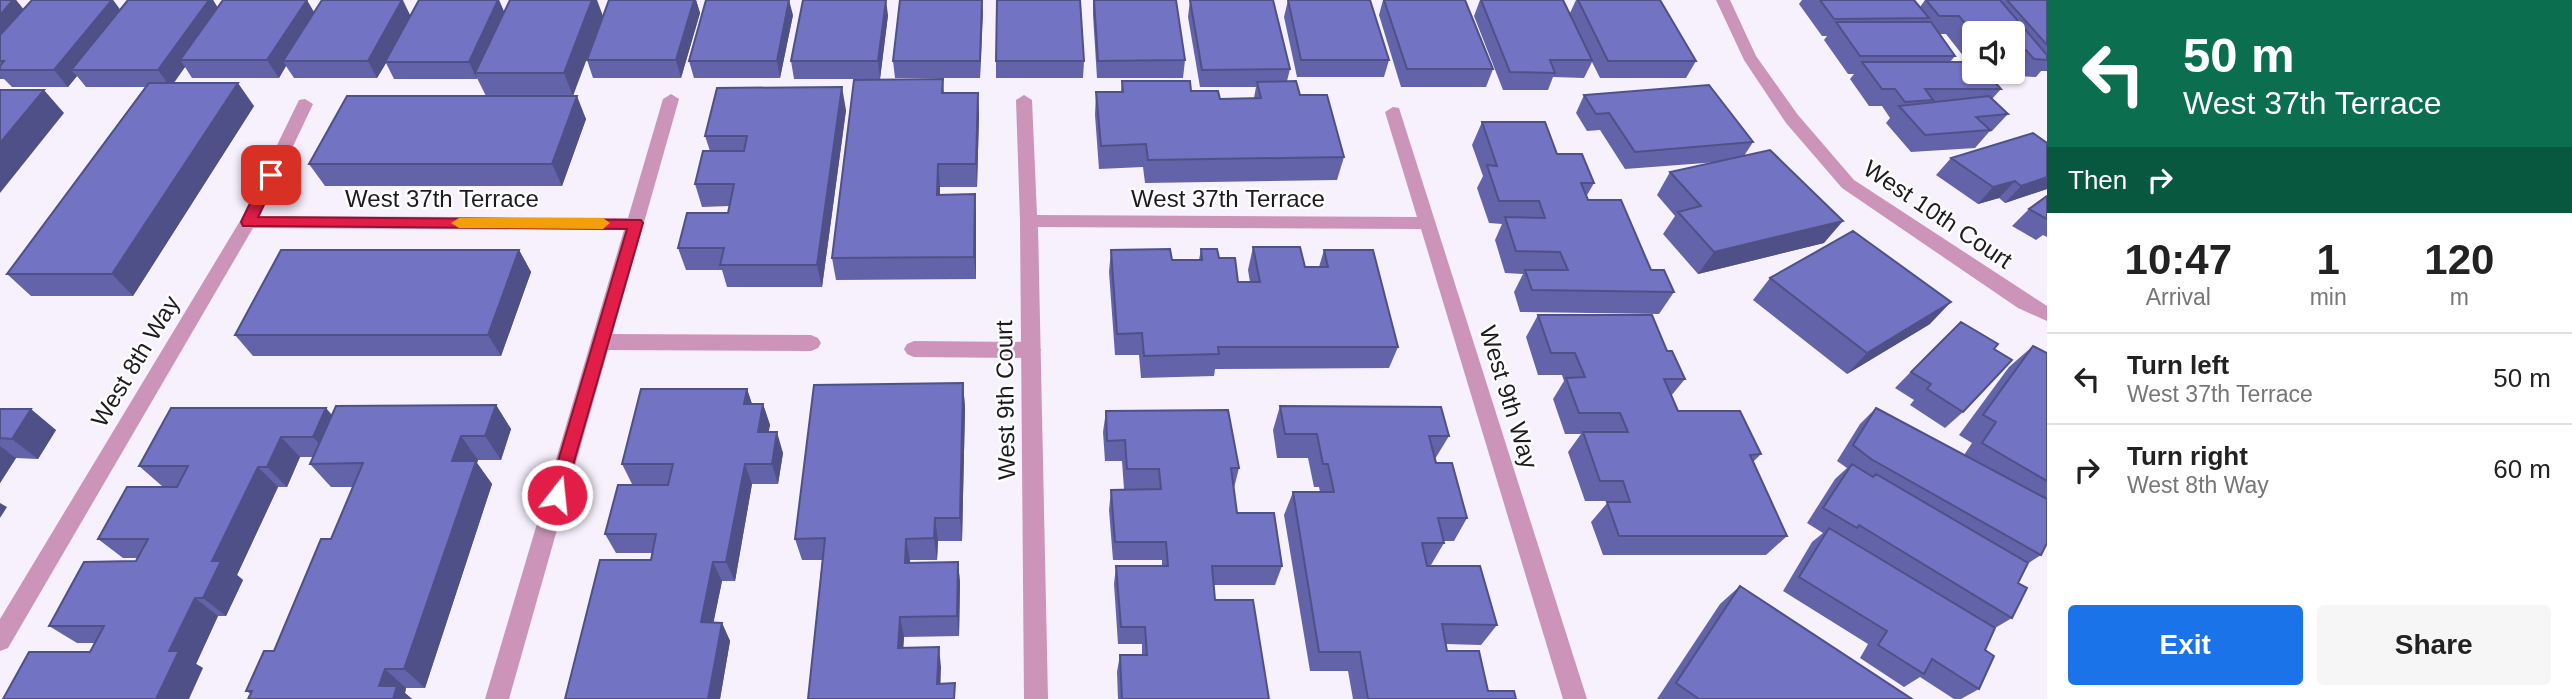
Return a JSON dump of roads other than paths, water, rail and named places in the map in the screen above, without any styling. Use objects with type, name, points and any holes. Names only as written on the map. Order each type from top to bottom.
[{"type":"street","name":"West 10th Court","points":[[1723,0],[1749,57],[1792,119],[1848,184],[2025,303],[2047,314]]},
{"type":"street","points":[[497,699],[671,99]]},
{"type":"street","name":"West 9th Court","points":[[1024,100],[1029,221],[1036,699]]},
{"type":"street","name":"West 8th Way","points":[[0,640],[248,222],[304,104]]},
{"type":"street","name":"West 9th Way","points":[[1392,111],[1575,699]]},
{"type":"street","name":"West 37th Terrace","points":[[1029,221],[1427,223]]},
{"type":"street","name":"West 37th Terrace","points":[[248,222],[636,223]]},
{"type":"street","points":[[601,342],[811,343]]},
{"type":"street","points":[[914,349],[1031,350]]}]
